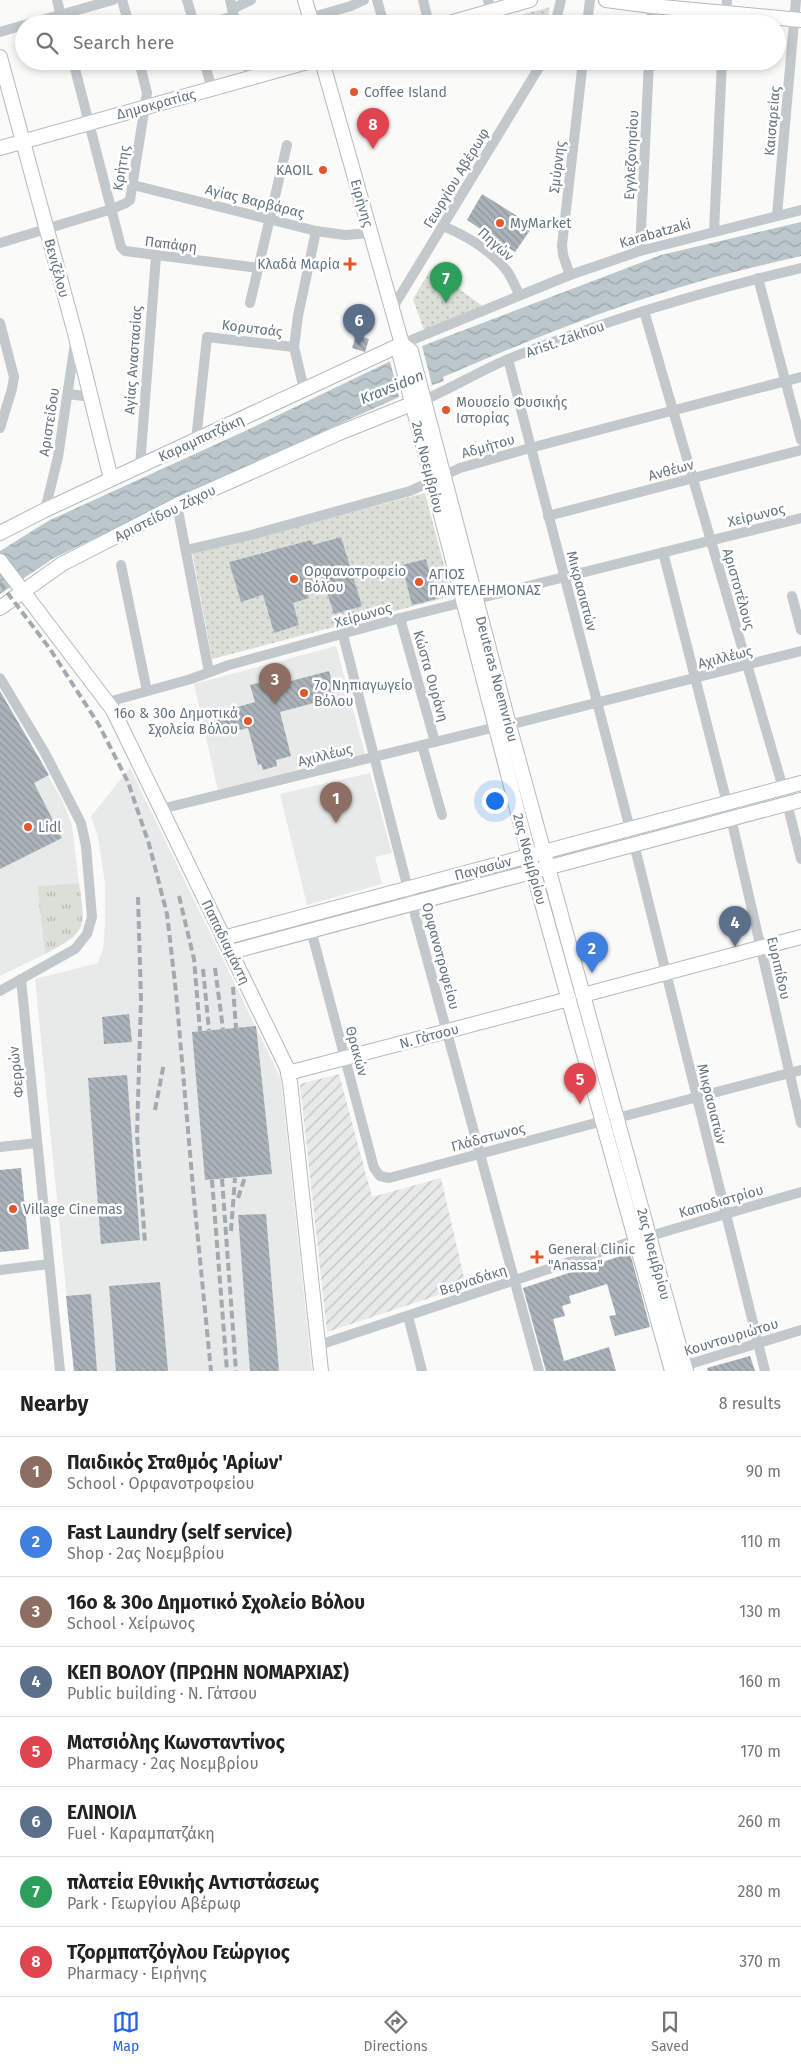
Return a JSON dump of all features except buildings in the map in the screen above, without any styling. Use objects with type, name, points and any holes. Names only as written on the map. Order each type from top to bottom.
[{"type":"street","points":[[57,0],[61,15]]},
{"type":"street","points":[[73,15],[113,0]]},
{"type":"street","points":[[122,0],[126,15]]},
{"type":"street","points":[[187,0],[191,15]]},
{"type":"street","points":[[233,12],[252,0]]},
{"type":"street","points":[[305,0],[309,15]]},
{"type":"street","points":[[327,15],[364,0]]},
{"type":"street","points":[[377,0],[381,15]]},
{"type":"street","points":[[423,0],[427,15]]},
{"type":"street","points":[[467,15],[490,5],[530,0]]},
{"type":"street","points":[[557,15],[561,0]]},
{"type":"street","points":[[588,15],[590,0]]},
{"type":"street","points":[[606,0],[652,3],[753,15]]},
{"type":"street","name":"Καισαρείας","points":[[777,215],[798,20],[796,0]]},
{"type":"street","points":[[0,32],[15,28]]},
{"type":"street","name":"Βενιζέλου","points":[[0,57],[76,337],[111,479]]},
{"type":"street","points":[[0,243],[112,208],[76,70]]},
{"type":"street","name":"Κρήτης","points":[[112,208],[130,200],[146,91],[141,70]]},
{"type":"street","points":[[207,70],[212,89]]},
{"type":"street","points":[[249,70],[251,78]]},
{"type":"street","name":"Δημοκρατίας","points":[[0,148],[279,70]]},
{"type":"street","name":"Ειρήνης","points":[[325,70],[404,350]]},
{"type":"street","name":"Γεωργίου Αβέρωφ","points":[[392,308],[537,70]]},
{"type":"street","name":"Σμύρνης","points":[[570,275],[563,255],[562,245],[582,70]]},
{"type":"street","name":"Εγγλεζονησίου","points":[[640,251],[649,70]]},
{"type":"street","points":[[714,230],[722,70]]},
{"type":"street","points":[[250,303],[287,145]]},
{"type":"street","name":"Αγίας Βαρβάρας","points":[[133,184],[316,231],[344,235],[371,233]]},
{"type":"street","name":"Παπάφη","points":[[112,208],[121,247],[125,251],[259,268]]},
{"type":"street","name":"Karabatzaki","points":[[404,350],[520,295],[570,275],[640,251],[714,230],[801,210]]},
{"type":"street","name":"Πηγών","points":[[443,226],[465,235],[492,255],[505,268],[520,295]]},
{"type":"street","points":[[304,390],[294,347],[300,307],[316,231]]},
{"type":"street","name":"Αγίας Αναστασίας","points":[[140,466],[156,256]]},
{"type":"street","name":"Arist. Zakhou","points":[[417,396],[445,391],[480,371],[508,359],[644,311],[758,278],[801,268]]},
{"type":"street","points":[[758,278],[801,440]]},
{"type":"street","name":"Αριστοτέλους","points":[[644,311],[782,788]]},
{"type":"street","points":[[0,324],[14,377],[0,428]]},
{"type":"street","name":"Αριστείδου","points":[[45,510],[58,457],[76,337]]},
{"type":"street","name":"Κορυτσάς","points":[[196,440],[207,337],[294,347]]},
{"type":"street","name":"Καραμπατζάκη","points":[[0,533],[45,510],[304,390],[404,350]]},
{"type":"street","name":"2ας Νοεμβρίου","points":[[404,350],[502,726],[533,871],[603,1121],[643,1238]]},
{"type":"street","name":"Μικρασιατών","points":[[508,359],[630,829]]},
{"type":"street","name":"Αδμήτου","points":[[186,550],[251,535],[410,491],[460,468],[530,448],[801,377]]},
{"type":"street","points":[[68,394],[91,398]]},
{"type":"street","name":"Αριστείδου Ζάχου","points":[[0,608],[20,588],[62,564],[177,505],[417,396]]},
{"type":"street","name":"Ανθέων","points":[[548,516],[801,450]]},
{"type":"street","points":[[177,505],[209,672]]},
{"type":"street","name":"Χείρωνος","points":[[108,702],[400,618],[801,518]]},
{"type":"street","points":[[663,552],[727,803]]},
{"type":"street","name":"Παπαδιαμάντη","points":[[0,561],[108,702],[231,952],[288,1073],[322,1371]]},
{"type":"street","points":[[121,565],[147,692]]},
{"type":"street","points":[[792,596],[801,630]]},
{"type":"street","name":"Κώστα Ουράνη","points":[[400,618],[435,742]]},
{"type":"street","name":"Ορφανοτροφείου","points":[[343,635],[408,889],[539,1371]]},
{"type":"street","name":"Αχιλλέως","points":[[161,809],[597,703],[801,651]]},
{"type":"street","points":[[0,678],[49,761],[81,823],[86,846],[91,898],[91,922],[81,944],[72,952],[0,991]]},
{"type":"street","name":"Deuteras Noemvriou","points":[[502,726],[544,852]]},
{"type":"street","points":[[422,745],[442,815]]},
{"type":"street","name":"Παγασών","points":[[224,938],[801,783]]},
{"type":"street","name":"Παγασών","points":[[231,952],[801,800]]},
{"type":"street","points":[[787,804],[801,859]]},
{"type":"street","name":"Ευριπίδου","points":[[730,818],[801,1123]]},
{"type":"street","name":"Μικρασιατών","points":[[634,844],[765,1371]]},
{"type":"street","name":"2ας Νοεμβρίου","points":[[544,852],[617,1118],[643,1238],[677,1370]]},
{"type":"street","name":"Θρακών","points":[[311,930],[374,1168],[380,1176]]},
{"type":"street","points":[[583,995],[801,937]]},
{"type":"street","name":"Φερρών","points":[[20,979],[60,1371]]},
{"type":"street","name":"Ν. Γάτσου","points":[[288,1073],[569,999]]},
{"type":"street","points":[[617,1118],[801,1070]]},
{"type":"street","name":"Γλάδστωνος","points":[[380,1176],[389,1178],[603,1121]]},
{"type":"street","points":[[0,1147],[37,1143]]},
{"type":"street","name":"Καποδιστρίου","points":[[643,1238],[801,1192]]},
{"type":"street","name":"Βερναδάκη","points":[[319,1345],[643,1238]]},
{"type":"street","points":[[0,1270],[49,1264]]},
{"type":"street","points":[[408,1316],[422,1371]]},
{"type":"street","name":"Κουντουριώτου","points":[[677,1370],[801,1330]]},
{"type":"shaded area","points":[[336,646],[365,754],[218,791],[194,684]]},
{"type":"shaded area","points":[[0,691],[63,802],[72,825],[79,883],[37,886],[45,954],[0,976]]},
{"type":"shaded area","points":[[130,768],[281,1079],[312,1371],[74,1371],[35,979],[98,963],[103,949],[105,884],[98,837],[91,816]]},
{"type":"shaded area","points":[[370,773],[392,853],[375,857],[382,884],[307,905],[280,794]]},
{"type":"shaded area","points":[[339,1074],[372,1197],[441,1178],[466,1286],[327,1332],[300,1084]]},
{"type":"green space","points":[[550,7],[548,15],[521,15]]},
{"type":"green space","points":[[431,269],[484,307],[425,333],[413,299]]},
{"type":"green space","points":[[425,493],[452,596],[212,659],[192,552],[247,540]],"holes":[[[311,540],[313,545],[362,605],[334,614],[325,587],[308,593],[309,598],[302,600],[301,595],[291,598],[299,625],[274,632],[265,603],[271,601],[269,594],[241,601],[230,562],[271,550],[275,562],[287,547]]]},
{"type":"green space","points":[[79,883],[83,910],[80,928],[69,940],[45,954],[37,886]]},
{"type":"water","name":"Kravsidon","points":[[801,222],[801,256],[713,277],[635,301],[538,337],[443,377],[444,381],[399,397],[214,481],[54,558],[0,594],[0,551],[48,521],[245,431],[422,346],[661,255]]},
{"type":"pier","points":[[422,346],[432,385],[399,397],[390,361]]},
{"type":"railway","points":[[0,583],[50,649],[99,725],[128,782],[149,844],[167,914],[211,1371]]},
{"type":"railway","points":[[179,896],[194,959],[200,1031]]},
{"type":"railway","points":[[138,897],[141,1000],[137,1135],[145,1243]]},
{"type":"railway","points":[[215,968],[223,1029]]},
{"type":"railway","points":[[203,969],[209,1030]]},
{"type":"railway","points":[[233,987],[236,1028]]},
{"type":"railway","points":[[155,1110],[164,1063]]},
{"type":"railway","points":[[238,1198],[245,1177]]},
{"type":"railway","points":[[231,1231],[235,1178]]},
{"type":"railway","points":[[222,1179],[236,1371]]},
{"type":"railway","points":[[212,1180],[227,1371]]},
{"type":"place","name":"Coffee Island","points":[[354,92]]},
{"type":"place","name":"Τζορμπατζόγλου Γεώργιος","points":[[373,149]]},
{"type":"place","name":"KAOIL","points":[[323,170]]},
{"type":"place","name":"MyMarket","points":[[500,223]]},
{"type":"place","name":"Κλαδά Μαρία","points":[[350,264]]},
{"type":"place","name":"πλατεία Εθνικής Αντιστάσεως","points":[[446,303]]},
{"type":"place","name":"ΕΛΙΝΟΙΛ","points":[[359,345]]},
{"type":"place","name":"Μουσείο Φυσικής Ιστορίας","points":[[446,410]]},
{"type":"place","name":"Ορφανοτροφείο Βόλου","points":[[294,579]]},
{"type":"place","name":"ΑΓΙΟΣ ΠΑΝΤΕΛΕΗΜΟΝΑΣ","points":[[419,582]]},
{"type":"place","name":"7ο Νηπιαγωγείο Βόλου","points":[[304,693]]},
{"type":"place","name":"16ο & 30ο Δημοτικό Σχολείο Βόλου","points":[[275,704]]},
{"type":"place","name":"16ο & 30ο Δημοτικά Σχολεία Βόλου","points":[[248,721]]},
{"type":"place","name":"Παιδικός Σταθμός 'Αρίων'","points":[[336,823]]},
{"type":"place","name":"Lidl","points":[[28,827]]},
{"type":"place","name":"ΚΕΠ ΒΟΛΟΥ (ΠΡΩΗΝ ΝΟΜΑΡΧΙΑΣ)","points":[[735,947]]},
{"type":"place","name":"Fast Laundry (self service)","points":[[592,973]]},
{"type":"place","name":"Ματσιόλης Κωνσταντίνος","points":[[580,1104]]},
{"type":"place","name":"Village Cinemas","points":[[13,1209]]},
{"type":"place","name":"General Clinic \"Anassa\"","points":[[537,1257]]}]
